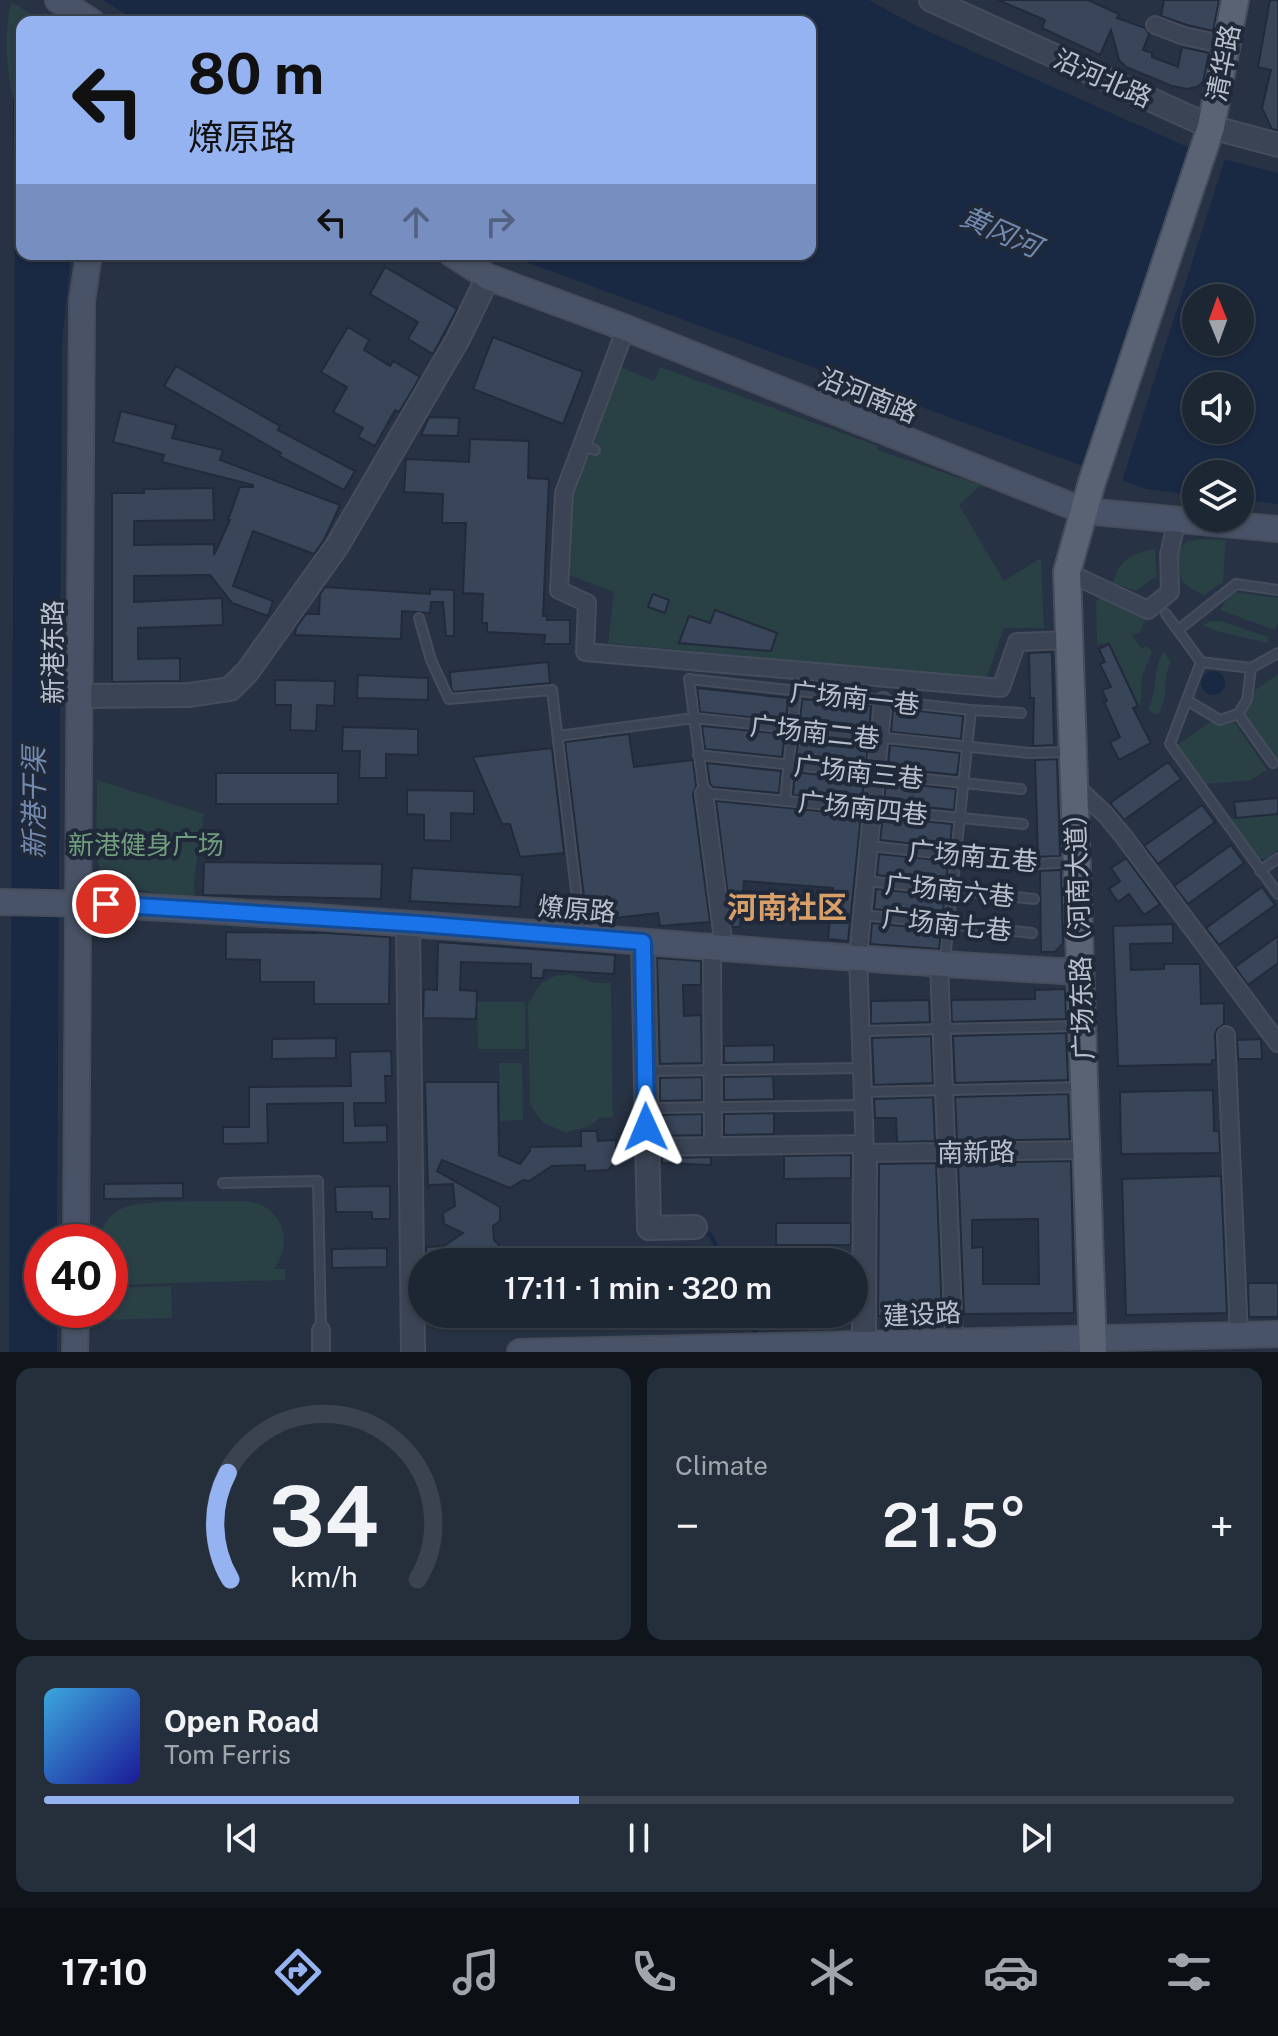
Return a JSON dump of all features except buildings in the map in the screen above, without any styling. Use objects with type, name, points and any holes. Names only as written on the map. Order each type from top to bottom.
[{"type":"main road","points":[[58,0],[83,16]]},
{"type":"main road","name":"清华路","points":[[1084,511],[1211,139],[1235,0]]},
{"type":"main road","name":"新港东路","points":[[76,1224],[73,902],[80,696],[82,301],[88,260]]},
{"type":"main road","name":"沿河南路","points":[[461,260],[488,277],[626,328],[1084,511],[1278,529]]},
{"type":"main road","name":"广场东路（河南大道）","points":[[1084,511],[1067,572],[1093,1345]]},
{"type":"main road","name":"燎原路","points":[[0,902],[73,902],[408,923],[942,965],[1081,972]]},
{"type":"main road","points":[[75,1352],[76,1328]]},
{"type":"main road","name":"建设路","points":[[520,1352],[745,1350],[864,1345],[1093,1345],[1278,1334]]},
{"type":"street","name":"沿河北路","points":[[931,0],[1211,139],[1278,145]]},
{"type":"street","points":[[1155,25],[1184,36],[1226,45]]},
{"type":"street","points":[[80,696],[203,693],[230,689],[248,671],[337,546],[458,339],[488,277]]},
{"type":"street","points":[[626,328],[588,448],[564,493],[559,590],[587,603],[585,652],[1001,688],[1017,642],[1070,640]]},
{"type":"street","points":[[1067,572],[1148,610],[1162,608],[1170,592],[1169,555],[1177,519]]},
{"type":"street","points":[[864,1345],[865,1149],[858,956],[883,701]]},
{"type":"street","points":[[1074,785],[1124,837],[1278,1043]]},
{"type":"street","points":[[704,793],[718,947],[713,1146]]},
{"type":"street","points":[[408,923],[413,1352]]},
{"type":"street","points":[[643,942],[649,1228],[695,1227]]},
{"type":"street","points":[[942,965],[946,1153],[945,1345]]},
{"type":"street","points":[[1226,1035],[1239,1336]]},
{"type":"street","name":"南新路","points":[[646,1147],[946,1153],[1087,1150]]},
{"type":"street","points":[[321,1330],[321,1352]]},
{"type":"lane","points":[[1178,630],[1236,584],[1278,590]]},
{"type":"lane","points":[[1162,608],[1201,662],[1251,668],[1278,653]]},
{"type":"lane","points":[[419,618],[431,660],[449,699],[552,690],[582,937]]},
{"type":"lane","points":[[1201,662],[1170,744],[1278,894]]},
{"type":"lane","points":[[1188,701],[1220,720],[1238,714],[1247,700],[1251,668]]},
{"type":"lane","name":"广场南一巷","points":[[694,718],[689,679],[1021,713]]},
{"type":"lane","points":[[785,800],[796,692]]},
{"type":"lane","points":[[942,965],[949,925],[971,710]]},
{"type":"lane","points":[[1238,714],[1273,763]]},
{"type":"lane","points":[[694,718],[704,793]]},
{"type":"lane","name":"广场南二巷","points":[[558,736],[694,718],[1029,753],[1073,752]]},
{"type":"lane","name":"广场南三巷","points":[[698,755],[1021,789]]},
{"type":"lane","name":"广场南四巷","points":[[704,793],[1023,824]]},
{"type":"lane","name":"广场南五巷","points":[[869,846],[1038,864],[1077,862]]},
{"type":"lane","points":[[1260,871],[1278,858]]},
{"type":"lane","name":"广场南六巷","points":[[866,881],[1034,899]]},
{"type":"lane","name":"广场南七巷","points":[[863,915],[1032,933]]},
{"type":"lane","points":[[862,1031],[1083,1026]]},
{"type":"lane","points":[[645,1071],[862,1068]]},
{"type":"lane","points":[[645,1108],[863,1098],[944,1090],[1085,1087]]},
{"type":"lane","points":[[223,1183],[318,1181],[321,1330]]},
{"type":"green space","points":[[12,2],[34,16],[16,16],[16,97],[13,99],[7,50]]},
{"type":"green space","points":[[621,367],[654,381],[660,367],[878,446],[877,450],[981,485],[959,505],[1004,581],[1041,558],[1044,628],[1004,628],[986,679],[608,643],[614,592],[569,575],[573,498]]},
{"type":"green space","points":[[1226,540],[1223,582],[1204,595],[1184,583],[1178,551],[1187,541]]},
{"type":"green space","points":[[1155,549],[1157,577],[1136,591],[1113,583],[1123,563]]},
{"type":"green space","points":[[1235,592],[1278,598],[1275,630],[1220,610]]},
{"type":"green space","points":[[1106,596],[1147,617],[1139,633],[1132,635],[1142,649],[1147,646],[1152,652],[1142,676],[1140,708],[1109,642],[1097,645],[1096,602]]},
{"type":"green space","points":[[1221,621],[1268,637],[1268,643],[1212,630],[1203,625]]},
{"type":"green space","points":[[1164,652],[1171,662],[1162,707],[1158,714],[1154,714],[1148,709]]},
{"type":"green space","points":[[1278,674],[1278,761],[1244,713],[1254,702],[1251,693]]},
{"type":"green space","points":[[1212,721],[1220,726],[1234,722],[1267,770],[1250,780],[1205,784],[1177,745]]},
{"type":"green space","name":"新港健身广场","points":[[97,780],[204,814],[194,879],[195,898],[140,890],[113,880],[104,873],[97,856]]},
{"type":"green space","points":[[1278,812],[1278,850],[1266,859],[1259,858],[1229,819]]},
{"type":"green space","points":[[571,974],[594,983],[611,983],[613,1117],[600,1118],[588,1127],[565,1132],[543,1123],[530,1104],[528,1004],[541,983],[555,976]]},
{"type":"green space","points":[[477,1002],[525,1002],[525,1049],[478,1049]]},
{"type":"green space","points":[[499,1063],[522,1063],[523,1120],[500,1121]]},
{"type":"green space","points":[[241,1201],[266,1208],[280,1224],[284,1235],[284,1246],[274,1269],[285,1269],[285,1280],[128,1284],[128,1224],[106,1222],[113,1214],[132,1205]]},
{"type":"green space","points":[[171,1286],[172,1318],[128,1319],[128,1287]]},
{"type":"water","name":"黄冈河","points":[[103,0],[869,0],[914,25],[1203,154],[1278,173],[1278,504],[1254,501],[1254,460],[1182,460],[1182,493],[1146,489],[520,260],[816,260],[816,16],[128,16]]},
{"type":"water","name":"新港干渠","points":[[16,97],[16,260],[70,260],[62,343],[57,1224],[24,1224],[24,1328],[57,1328],[57,1352],[9,1352],[13,99]]},
{"type":"water","points":[[1213,671],[1224,678],[1225,683],[1218,694],[1213,695],[1202,688],[1201,683],[1208,672]]},
{"type":"pier","points":[[1191,144],[1226,156],[1185,284],[1182,284],[1182,293],[1121,484],[1086,472]]},
{"type":"waterway","points":[[703,1233],[710,1234],[717,1248]]},
{"type":"waterway","points":[[754,1328],[758,1337]]},
{"type":"district","name":"河南社区","points":[[787,907]]},
{"type":"route","points":[[106,904],[643,942],[646,1127]]}]
